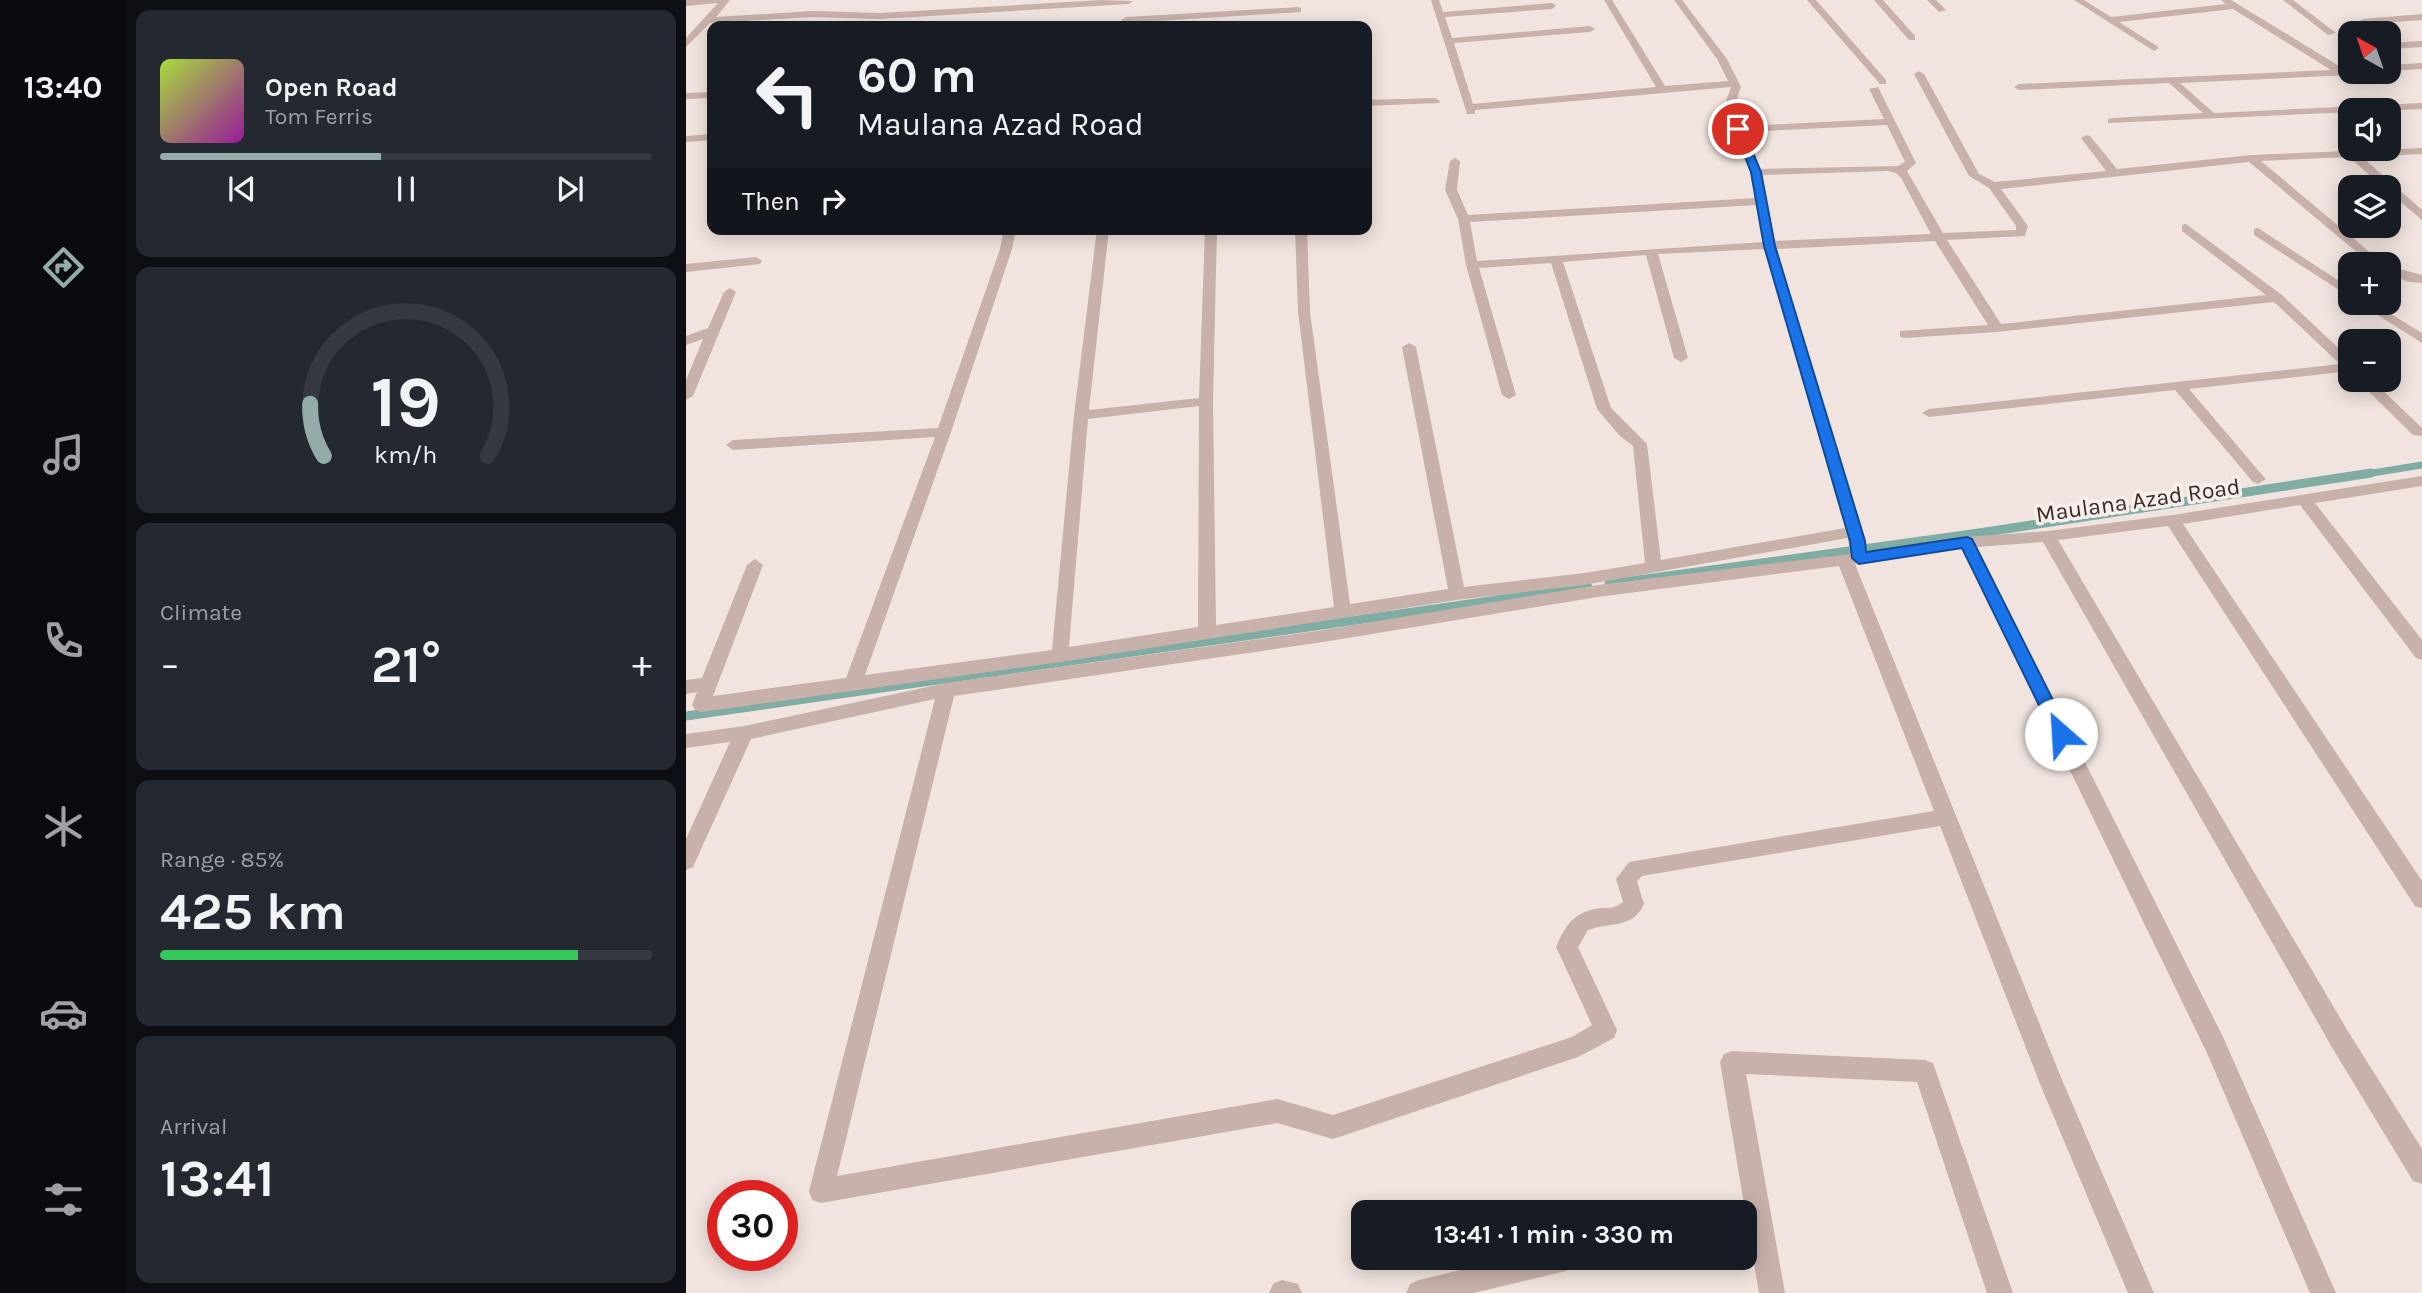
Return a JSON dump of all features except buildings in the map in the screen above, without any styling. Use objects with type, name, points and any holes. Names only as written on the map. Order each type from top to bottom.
[{"type":"street","points":[[686,3],[726,0]]},
{"type":"street","points":[[686,44],[726,0]]},
{"type":"street","points":[[807,21],[821,0]]},
{"type":"street","points":[[706,20],[1129,0],[1126,21]]},
{"type":"street","points":[[1435,0],[1470,109],[1733,83]]},
{"type":"street","points":[[1608,0],[1662,89]]},
{"type":"street","points":[[1678,0],[1721,59],[1733,83],[1736,92],[1730,104],[1756,172],[1759,201],[1770,246],[1855,549],[1946,817],[2052,1084],[2141,1293]]},
{"type":"street","points":[[1811,0],[1878,86],[1891,122],[1911,163],[1900,170]]},
{"type":"street","points":[[1878,0],[1912,38]]},
{"type":"street","points":[[1931,0],[1942,10]]},
{"type":"street","points":[[2080,1],[2097,0]]},
{"type":"street","points":[[2225,0],[2338,67]]},
{"type":"street","points":[[2287,0],[2331,33],[2317,35]]},
{"type":"street","points":[[2080,1],[2154,48]]},
{"type":"street","points":[[1441,15],[1552,6]]},
{"type":"street","points":[[2110,20],[2234,6]]},
{"type":"street","points":[[1152,21],[1298,10]]},
{"type":"street","points":[[877,21],[883,12]]},
{"type":"street","points":[[2375,21],[2422,17]]},
{"type":"street","points":[[1450,41],[1590,29]]},
{"type":"street","points":[[2290,39],[2304,37]]},
{"type":"street","points":[[2401,44],[2422,44]]},
{"type":"street","points":[[2401,67],[2422,66]]},
{"type":"street","points":[[2019,87],[2338,72]]},
{"type":"street","points":[[1472,265],[1651,251],[2021,233],[2022,226],[1993,186],[1975,176],[1919,74]]},
{"type":"street","points":[[2173,82],[2212,116]]},
{"type":"street","points":[[686,96],[707,95]]},
{"type":"street","points":[[1372,103],[1435,101]]},
{"type":"street","points":[[2112,121],[2422,106]]},
{"type":"street","points":[[1738,129],[1891,122]]},
{"type":"street","points":[[686,139],[707,137]]},
{"type":"street","points":[[2086,138],[2114,173]]},
{"type":"street","points":[[2401,152],[2422,151]]},
{"type":"street","points":[[1993,186],[2251,158],[2338,154]]},
{"type":"street","points":[[2251,158],[2364,252]]},
{"type":"street","points":[[1455,161],[1451,190],[1464,219],[1472,265],[1508,395]]},
{"type":"street","points":[[2360,161],[2422,216]]},
{"type":"street","points":[[1756,172],[1888,168],[1900,170],[1997,328]]},
{"type":"street","points":[[1464,219],[1759,201]]},
{"type":"street","points":[[2186,228],[2277,298],[2338,356]]},
{"type":"street","points":[[2258,232],[2338,285]]},
{"type":"street","points":[[853,684],[944,432],[1009,235]]},
{"type":"street","points":[[1060,655],[1081,415],[1102,235]]},
{"type":"street","points":[[1207,632],[1206,401],[1212,235]]},
{"type":"street","points":[[1301,235],[1304,312],[1343,612]]},
{"type":"street","points":[[1651,251],[1681,358]]},
{"type":"street","points":[[1556,259],[1605,409],[1625,433],[1640,444],[1654,568]]},
{"type":"street","points":[[686,268],[757,261]]},
{"type":"street","points":[[2401,274],[2422,279]]},
{"type":"street","points":[[686,396],[730,292]]},
{"type":"street","points":[[1905,334],[1997,328],[2277,298]]},
{"type":"street","points":[[2384,315],[2422,339]]},
{"type":"street","points":[[686,341],[712,331]]},
{"type":"street","points":[[1409,347],[1457,594]]},
{"type":"street","points":[[1929,413],[2338,368]]},
{"type":"street","points":[[2179,386],[2258,479]]},
{"type":"street","points":[[2376,392],[2418,432]]},
{"type":"street","points":[[1081,415],[1206,401]]},
{"type":"street","points":[[733,445],[944,432]]},
{"type":"street","name":"Maulana Azad Road","points":[[1855,549],[2048,536],[2172,520],[2422,481]]},
{"type":"street","points":[[2304,499],[2422,653]]},
{"type":"street","points":[[2172,520],[2422,899]]},
{"type":"street","points":[[2048,536],[2341,1041],[2422,1172]]},
{"type":"street","points":[[1967,542],[2215,1045],[2323,1293]]},
{"type":"street","points":[[755,565],[701,705],[1060,655],[1457,594],[1654,568],[1855,549]]},
{"type":"street","points":[[686,741],[744,733],[946,690],[1323,636],[1855,549]]},
{"type":"street","points":[[686,687],[709,684]]},
{"type":"street","points":[[946,690],[821,1191],[1277,1111],[1333,1127],[1578,1046],[1606,1030],[1567,947],[1571,932],[1582,921],[1619,916],[1630,911],[1634,905],[1626,879],[1636,867],[1946,817]]},
{"type":"street","points":[[686,861],[744,733]]},
{"type":"street","points":[[1772,1293],[1732,1062],[1925,1071],[2000,1293]]},
{"type":"street","points":[[1419,1293],[1516,1270]]},
{"type":"waterway","points":[[2360,475],[2422,465]]},
{"type":"waterway","points":[[1609,584],[1979,533],[2371,473]]},
{"type":"waterway","points":[[686,716],[1588,587]]},
{"type":"route","points":[[1738,129],[1756,172],[1759,201],[1770,246],[1857,541],[1859,558],[1967,542],[2061,734]]}]
